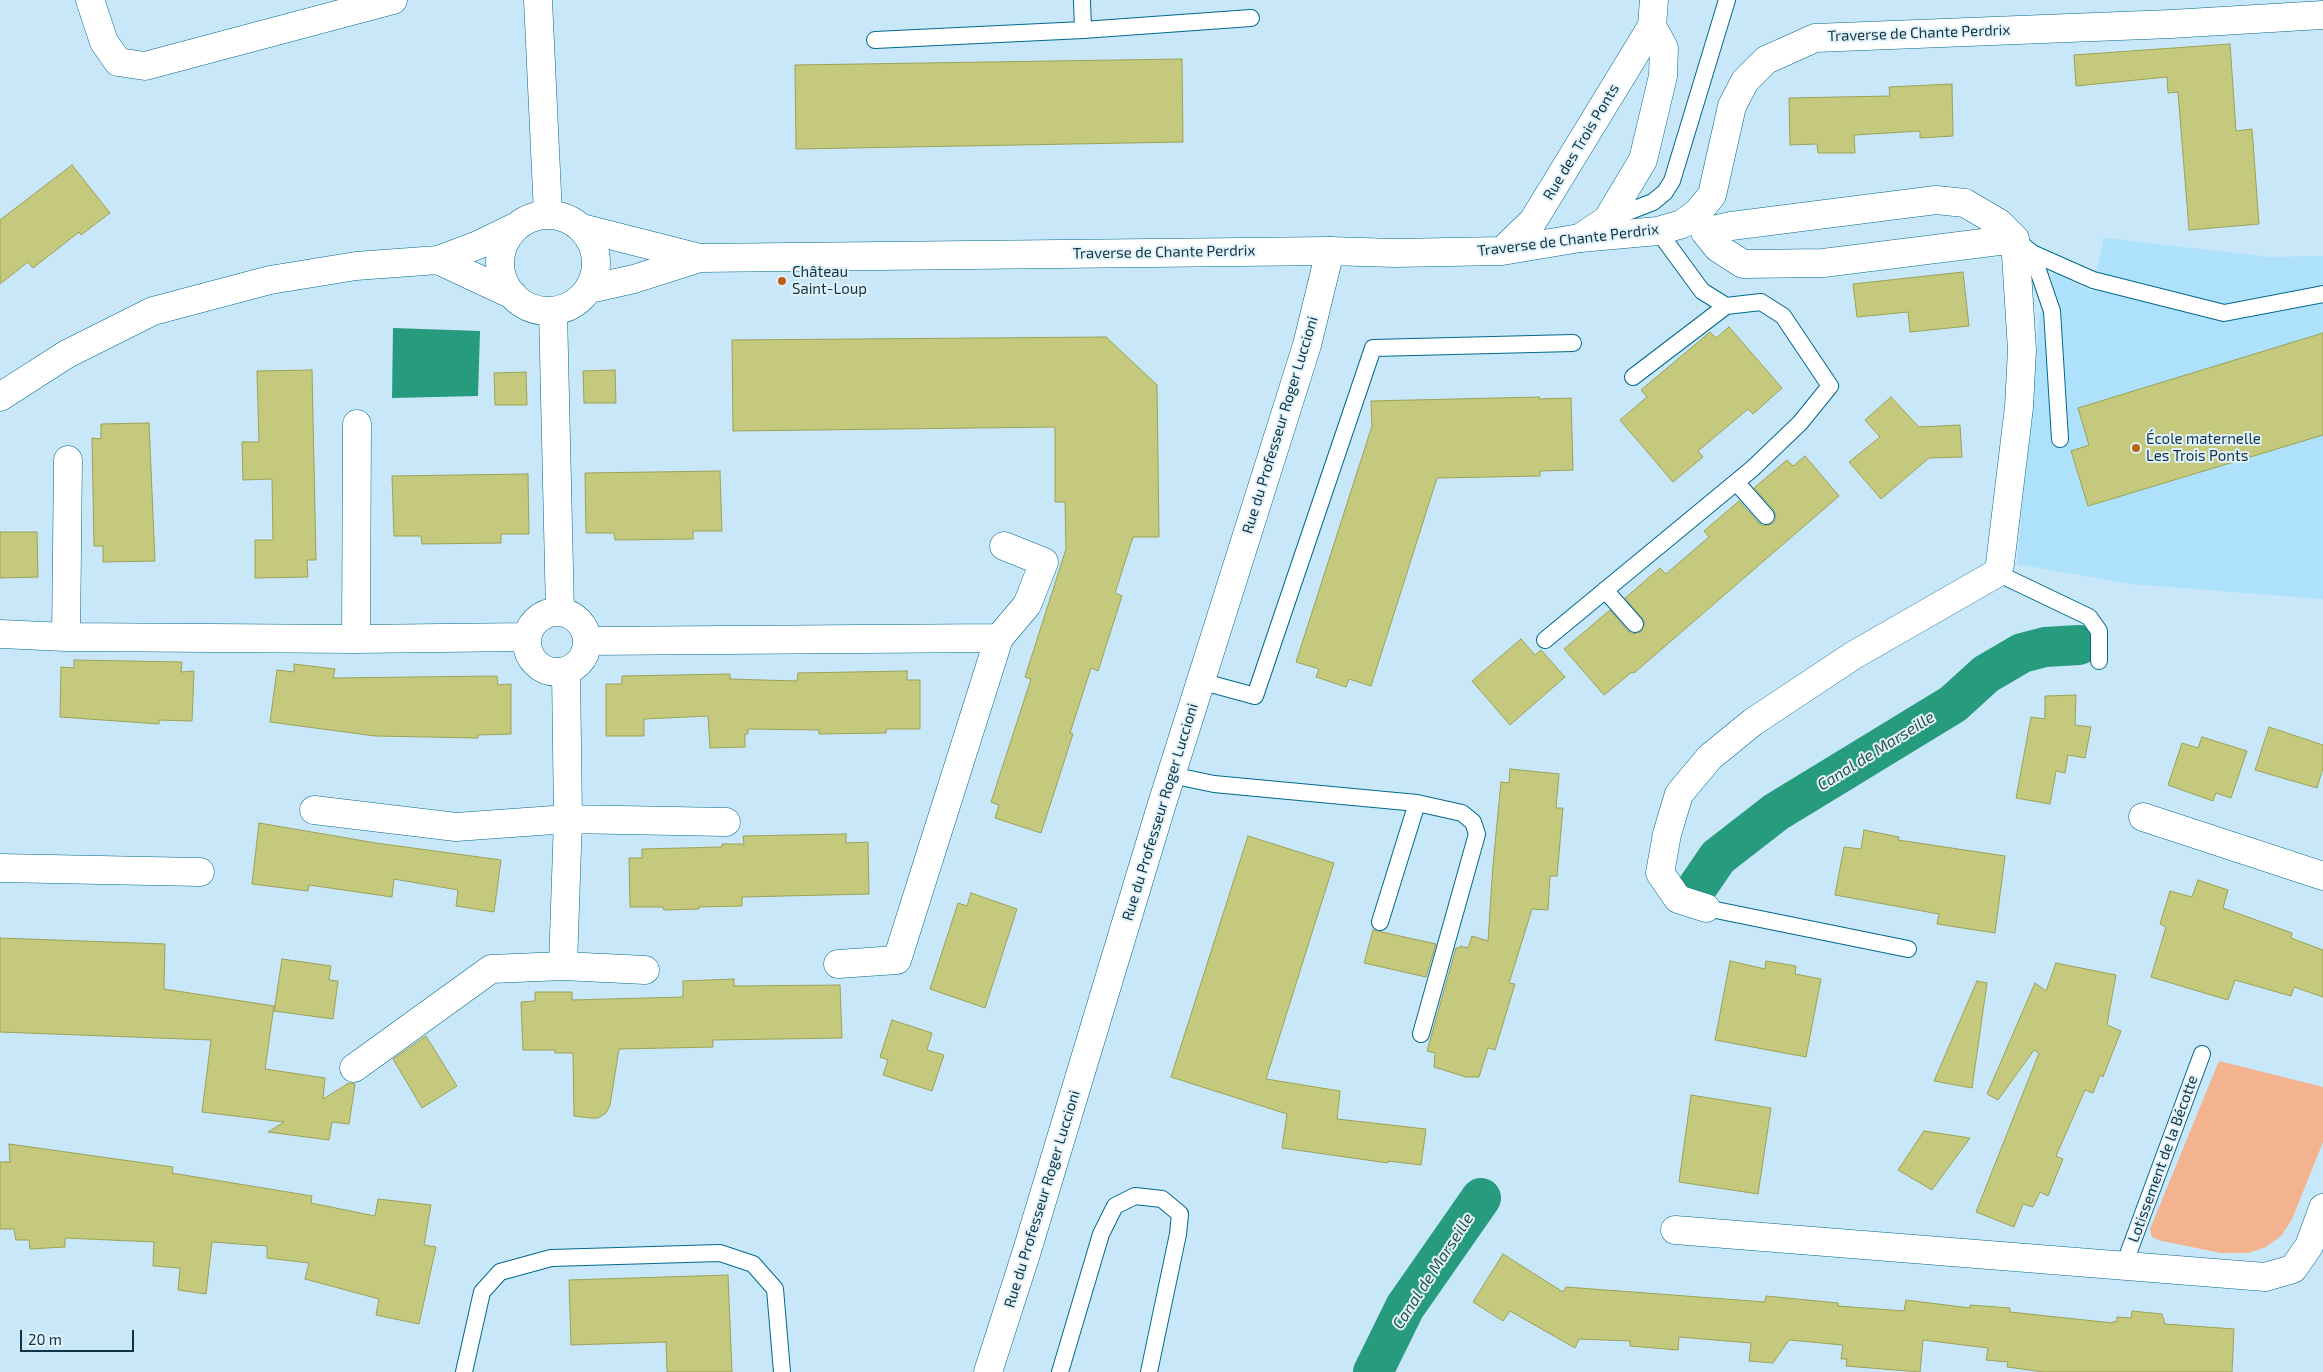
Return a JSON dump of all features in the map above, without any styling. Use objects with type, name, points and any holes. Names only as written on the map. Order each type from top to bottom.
[{"type":"street","points":[[90,0],[104,42],[118,62],[145,66],[393,0]]},
{"type":"street","points":[[538,0],[548,214]]},
{"type":"street","name":"Rue des Trois Ponts","points":[[1580,238],[1608,220],[1643,160],[1663,76],[1664,48],[1653,13]]},
{"type":"street","name":"Rue des Trois Ponts","points":[[1502,251],[1534,221],[1653,13]]},
{"type":"street","name":"Traverse de Chante Perdrix","points":[[582,228],[700,258],[1330,251],[1395,253],[1502,251],[1580,238],[1658,231],[1682,224],[1702,222],[1712,195],[1732,106],[1745,80],[1766,60],[1815,38],[2323,16]]},
{"type":"street","points":[[1702,222],[1731,226],[1936,200],[1965,203],[1999,223],[2024,246],[2022,360],[2018,416],[2000,564],[1997,573],[1854,655],[1753,722],[1710,757],[1679,794],[1666,834],[1660,873],[1678,899],[1706,908]]},
{"type":"street","points":[[0,397],[67,354],[153,311],[270,280],[356,266],[438,260],[478,246],[515,228],[530,218],[548,214],[560,216],[582,228],[592,241],[597,257],[596,274],[589,289],[577,301],[554,311],[528,306],[513,296],[438,260]]},
{"type":"street","points":[[1702,222],[1718,248],[1743,264],[1822,262],[2024,246]]},
{"type":"street","points":[[513,296],[504,279],[500,261],[505,243],[515,228]]},
{"type":"street","name":"Rue du Professeur Roger Luccioni","points":[[988,1372],[1026,1254],[1200,681],[1307,345],[1330,251]]},
{"type":"street","name":"Traverse de Chante Perdrix","points":[[589,289],[634,279],[700,258]]},
{"type":"street","points":[[554,311],[560,612]]},
{"type":"street","points":[[356,424],[356,640]]},
{"type":"street","points":[[66,637],[68,460]]},
{"type":"street","points":[[838,964],[897,960],[999,638],[1027,605],[1044,562],[1004,546]]},
{"type":"street","points":[[550,612],[560,612],[575,618],[583,625],[588,641],[586,652],[581,661],[566,671],[556,672],[546,670],[537,664],[531,656],[527,637],[531,627],[540,617],[550,612]]},
{"type":"street","points":[[0,634],[66,637],[356,640],[527,637]]},
{"type":"street","points":[[588,641],[999,638]]},
{"type":"street","points":[[563,966],[568,820],[566,671]]},
{"type":"street","points":[[314,810],[456,827],[568,820],[726,822]]},
{"type":"street","points":[[2143,816],[2323,876]]},
{"type":"street","points":[[0,868],[200,872]]},
{"type":"street","points":[[354,1068],[491,969],[563,966],[645,970]]},
{"type":"street","points":[[1675,1230],[2265,1277],[2293,1269],[2309,1246],[2323,1208]]},
{"type":"lane","points":[[1082,0],[1083,30]]},
{"type":"lane","points":[[1608,220],[1653,202],[1665,192],[1672,180],[1727,0]]},
{"type":"lane","points":[[875,40],[1083,30],[1251,18]]},
{"type":"lane","points":[[1658,231],[1702,291],[1726,306]]},
{"type":"lane","points":[[2024,246],[2093,280],[2224,313],[2323,294]]},
{"type":"lane","points":[[2024,246],[2052,311],[2060,439]]},
{"type":"lane","points":[[1545,640],[1736,482],[1800,423],[1830,386],[1783,316],[1761,302],[1726,306],[1633,377]]},
{"type":"lane","points":[[1200,681],[1255,696],[1373,348],[1573,342]]},
{"type":"lane","points":[[1736,482],[1766,516]]},
{"type":"lane","points":[[1997,573],[2089,617],[2099,631],[2099,661]]},
{"type":"lane","points":[[1605,590],[1635,624]]},
{"type":"lane","points":[[1171,775],[1214,784],[1418,803],[1462,813],[1473,822],[1477,834],[1421,1034]]},
{"type":"lane","points":[[1380,922],[1418,803]]},
{"type":"lane","points":[[1706,908],[1908,949]]},
{"type":"lane","name":"Lotissement de la Bécotte","points":[[2124,1265],[2202,1054]]},
{"type":"lane","points":[[1060,1372],[1101,1234],[1115,1206],[1135,1196],[1162,1199],[1180,1214],[1178,1234],[1149,1372]]},
{"type":"lane","points":[[464,1372],[482,1292],[500,1272],[551,1258],[720,1253],[753,1264],[775,1289],[782,1372]]},
{"type":"shaded area","name":"École maternelle Les Trois Ponts","points":[[2104,238],[2270,257],[2323,256],[2323,599],[2131,584],[2017,564],[2040,312],[2061,308],[2051,277],[2056,273],[2092,292]]},
{"type":"shaded area","points":[[393,328],[480,331],[478,396],[392,398]]},
{"type":"shaded area","points":[[2219,1061],[2323,1087],[2323,1142],[2292,1219],[2282,1235],[2266,1247],[2248,1253],[2221,1253],[2162,1241],[2152,1237],[2150,1229]]},
{"type":"building","points":[[2230,44],[2236,131],[2252,129],[2259,224],[2189,230],[2178,92],[2168,93],[2167,77],[2076,86],[2074,55]]},
{"type":"building","points":[[1182,59],[1183,142],[796,149],[795,65]]},
{"type":"building","points":[[1952,84],[1953,136],[1920,138],[1920,131],[1854,135],[1855,153],[1818,153],[1817,144],[1790,145],[1789,98],[1890,96],[1889,87]]},
{"type":"building","points":[[72,165],[110,213],[81,235],[79,232],[33,268],[28,262],[0,284],[0,220]]},
{"type":"building","points":[[1963,272],[1969,326],[1910,332],[1908,312],[1857,317],[1853,284]]},
{"type":"building","points":[[1729,327],[1782,388],[1753,414],[1748,409],[1698,451],[1703,457],[1673,482],[1620,420],[1647,397],[1641,390],[1710,332],[1716,338]]},
{"type":"building","points":[[2323,333],[2323,435],[2088,506],[2071,451],[2089,445],[2078,408]]},
{"type":"building","points":[[1106,337],[1157,385],[1159,537],[1133,537],[1115,593],[1122,596],[1098,671],[1091,668],[1070,733],[1073,734],[1041,833],[995,818],[999,805],[991,802],[1031,679],[1025,677],[1066,549],[1065,502],[1055,502],[1055,427],[733,431],[732,340]]},
{"type":"building","points":[[312,370],[316,560],[307,560],[308,577],[255,578],[255,540],[273,540],[272,479],[243,480],[242,442],[259,442],[257,371]]},
{"type":"building","points":[[615,370],[616,403],[584,403],[583,371]]},
{"type":"building","points":[[526,372],[527,405],[495,405],[494,373]]},
{"type":"building","points":[[1539,397],[1539,399],[1571,398],[1573,470],[1540,471],[1540,476],[1437,478],[1371,686],[1349,679],[1346,687],[1316,677],[1319,669],[1296,662],[1372,426],[1371,401]]},
{"type":"building","points":[[1891,397],[1919,427],[1960,425],[1962,457],[1929,458],[1881,499],[1849,462],[1880,437],[1865,420]]},
{"type":"building","points":[[149,423],[155,561],[103,562],[103,546],[94,546],[92,438],[101,439],[101,424]]},
{"type":"building","points":[[1805,456],[1839,496],[1634,673],[1632,672],[1604,695],[1564,649],[1610,610],[1632,634],[1641,632],[1645,622],[1625,598],[1660,568],[1666,574],[1709,537],[1704,531],[1739,501],[1763,526],[1772,524],[1776,519],[1774,510],[1754,488],[1787,460],[1793,466]]},
{"type":"building","points":[[720,471],[722,531],[693,531],[693,539],[615,540],[614,533],[586,533],[585,473]]},
{"type":"building","points":[[528,474],[529,534],[501,534],[501,543],[422,544],[421,536],[394,536],[392,476]]},
{"type":"building","points":[[0,532],[37,532],[38,577],[0,578]]},
{"type":"building","points":[[1521,639],[1535,655],[1541,650],[1565,677],[1510,725],[1472,681]]},
{"type":"building","points":[[74,660],[182,662],[181,672],[194,671],[192,721],[159,720],[159,724],[60,717],[61,667],[74,668]]},
{"type":"building","points":[[294,664],[335,669],[333,678],[497,676],[498,685],[511,684],[511,734],[478,735],[478,738],[375,736],[270,722],[277,670],[294,672]]},
{"type":"building","points":[[907,671],[907,680],[920,680],[920,729],[886,729],[886,733],[819,734],[819,730],[748,729],[748,734],[745,734],[745,747],[710,748],[708,716],[644,719],[644,736],[606,736],[606,684],[622,684],[622,676],[730,674],[730,679],[797,681],[798,673]]},
{"type":"building","points":[[2076,695],[2075,725],[2091,727],[2085,758],[2068,755],[2065,773],[2056,771],[2050,804],[2016,798],[2031,717],[2045,719],[2045,696]]},
{"type":"building","points":[[2269,727],[2323,745],[2323,768],[2317,788],[2255,770]]},
{"type":"building","points":[[2202,737],[2247,751],[2231,798],[2216,793],[2213,801],[2168,785],[2182,743],[2198,748]]},
{"type":"building","points":[[1510,769],[1559,774],[1556,808],[1563,808],[1557,876],[1550,876],[1548,910],[1532,909],[1509,983],[1515,984],[1495,1050],[1488,1048],[1479,1077],[1466,1077],[1434,1067],[1435,1053],[1427,1051],[1456,948],[1460,948],[1460,946],[1468,948],[1472,936],[1488,941],[1501,782],[1509,783]]},
{"type":"building","points":[[259,823],[376,843],[501,860],[494,912],[456,906],[458,890],[394,879],[392,897],[309,885],[308,891],[252,884]]},
{"type":"building","points":[[1864,830],[1899,837],[1898,840],[2005,856],[1995,933],[1937,924],[1939,914],[1835,895],[1844,847],[1861,849]]},
{"type":"building","points":[[846,834],[846,843],[868,842],[869,894],[742,897],[742,906],[699,907],[699,909],[664,910],[663,907],[630,907],[629,858],[642,858],[642,849],[722,847],[722,844],[744,844],[743,836]]},
{"type":"building","points":[[1248,836],[1334,863],[1266,1079],[1340,1091],[1337,1119],[1426,1129],[1421,1165],[1388,1161],[1388,1163],[1282,1148],[1287,1114],[1171,1077]]},
{"type":"building","points":[[2198,880],[2228,890],[2223,908],[2292,933],[2291,938],[2323,950],[2323,997],[2294,987],[2291,996],[2235,980],[2228,1000],[2151,977],[2166,927],[2160,924],[2170,891],[2192,897]]},
{"type":"building","points":[[971,893],[1017,909],[985,1008],[930,989],[958,903],[967,906]]},
{"type":"building","points":[[1373,930],[1436,944],[1426,977],[1364,963]]},
{"type":"building","points":[[0,938],[165,944],[164,989],[274,1006],[265,1069],[325,1078],[323,1099],[349,1083],[355,1084],[349,1124],[332,1122],[329,1140],[268,1132],[284,1122],[202,1112],[211,1040],[0,1032]]},
{"type":"building","points":[[282,959],[331,966],[329,980],[338,981],[333,1019],[274,1011]]},
{"type":"building","points":[[1730,961],[1765,969],[1766,961],[1796,966],[1795,974],[1821,979],[1806,1057],[1715,1040]]},
{"type":"building","points":[[2056,963],[2116,975],[2107,1025],[2121,1031],[2103,1077],[2100,1075],[2093,1093],[2085,1090],[2056,1156],[2063,1159],[2048,1196],[2040,1192],[2033,1207],[2023,1204],[2014,1227],[1976,1212],[2039,1053],[2034,1050],[1998,1100],[1987,1094],[2035,983],[2046,991]]},
{"type":"building","points":[[734,979],[734,986],[840,985],[842,1038],[713,1040],[713,1047],[619,1049],[610,1105],[606,1113],[598,1118],[574,1116],[573,1053],[555,1053],[555,1050],[523,1050],[521,1002],[535,1001],[535,992],[572,992],[572,1000],[683,997],[683,981]]},
{"type":"building","points":[[1977,981],[1987,983],[1972,1088],[1934,1081]]},
{"type":"building","points":[[892,1020],[932,1033],[927,1050],[944,1055],[932,1091],[883,1075],[888,1060],[880,1057]]},
{"type":"building","points":[[426,1036],[457,1086],[422,1108],[393,1059]]},
{"type":"building","points":[[1691,1095],[1771,1108],[1758,1194],[1679,1182]]},
{"type":"building","points":[[1924,1131],[1970,1138],[1932,1190],[1898,1170]]},
{"type":"building","points":[[9,1144],[173,1167],[172,1173],[312,1196],[311,1203],[375,1216],[378,1199],[431,1205],[424,1245],[436,1247],[419,1324],[376,1315],[379,1299],[305,1279],[309,1263],[267,1258],[267,1246],[212,1242],[206,1294],[178,1290],[180,1268],[153,1266],[154,1242],[65,1238],[65,1247],[30,1249],[29,1240],[16,1240],[14,1229],[0,1229],[0,1162],[10,1162]]},
{"type":"building","points":[[1503,1254],[1563,1292],[1566,1287],[1765,1302],[1766,1296],[1838,1303],[1838,1306],[1904,1311],[1906,1300],[1970,1308],[1970,1305],[2010,1308],[2010,1312],[2113,1323],[2114,1321],[2117,1322],[2117,1317],[2131,1318],[2132,1311],[2162,1314],[2165,1324],[2234,1329],[2232,1372],[2044,1372],[2007,1367],[2008,1362],[1986,1360],[1988,1348],[1923,1340],[1920,1372],[1846,1366],[1847,1359],[1841,1359],[1843,1345],[1789,1340],[1773,1363],[1749,1361],[1751,1343],[1679,1337],[1678,1350],[1630,1346],[1630,1341],[1579,1339],[1575,1348],[1510,1311],[1503,1321],[1473,1302]]},
{"type":"building","points":[[728,1275],[732,1372],[667,1372],[666,1342],[571,1345],[569,1280]]},
{"type":"waterway","name":"Canal de Marseille","points":[[1694,892],[1718,857],[1776,812],[1953,704],[1986,674],[2022,653],[2045,647],[2079,645]]},
{"type":"waterway","name":"Canal de Marseille","points":[[1373,1372],[1405,1307],[1481,1198]]},
{"type":"place","name":"Château Saint-Loup","points":[[782,281]]},
{"type":"place","name":"École maternelle Les Trois Ponts","points":[[2136,448]]}]
